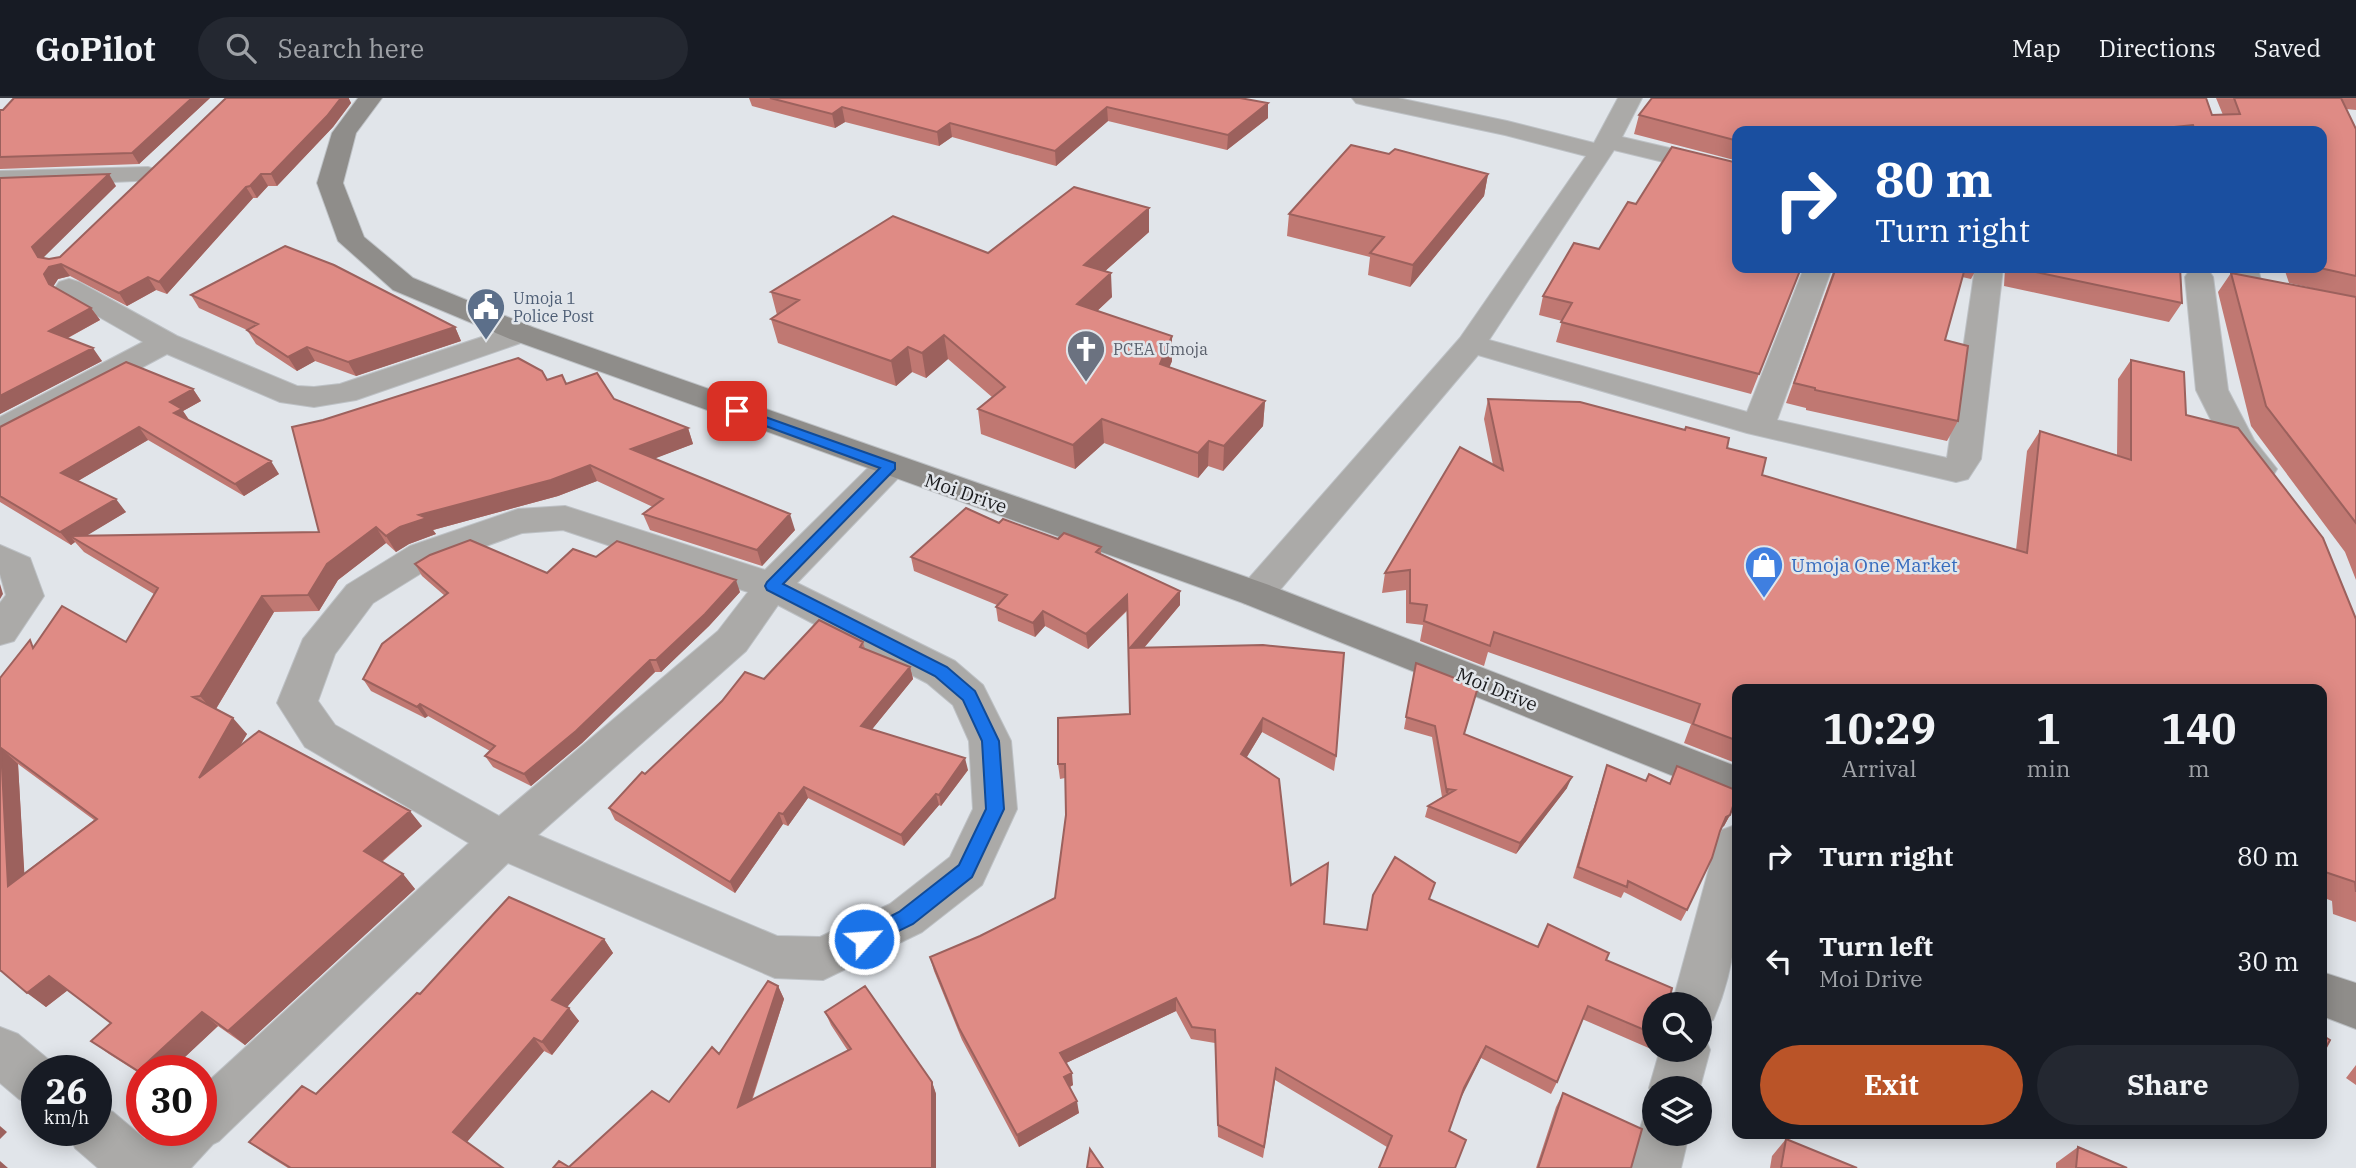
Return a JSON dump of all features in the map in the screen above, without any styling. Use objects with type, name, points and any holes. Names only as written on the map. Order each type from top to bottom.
[{"type":"street","name":"Moi Drive","points":[[370,98],[344,133],[330,183],[352,241],[403,284],[521,333],[1256,594],[1732,783]]},
{"type":"street","points":[[1364,98],[1732,171]]},
{"type":"street","points":[[1256,594],[1471,344],[1604,147],[1630,98]]},
{"type":"street","points":[[118,203],[168,155]]},
{"type":"street","points":[[0,179],[148,174]]},
{"type":"street","points":[[1759,426],[1766,402],[1803,316],[1816,273]]},
{"type":"street","points":[[1471,344],[1759,426],[1956,471],[1964,459],[1988,273]]},
{"type":"street","points":[[2256,281],[2186,274],[2211,390],[2240,444],[2283,499]]},
{"type":"street","points":[[69,288],[166,342],[291,395],[314,397],[345,393],[521,333]]},
{"type":"street","points":[[0,430],[166,342]]},
{"type":"street","points":[[217,1108],[502,840],[732,641],[772,586],[890,466]]},
{"type":"street","points":[[565,518],[772,586],[941,672],[969,696],[990,741],[995,809],[965,871],[906,918],[823,959],[775,957],[502,840],[320,736],[297,703],[317,649],[360,594],[423,555],[518,521],[565,518]]},
{"type":"street","points":[[0,558],[17,567],[25,596],[0,631]]},
{"type":"street","points":[[1699,992],[1732,867]]},
{"type":"street","points":[[2327,996],[2356,1006]]},
{"type":"street","points":[[0,1051],[21,1069]]},
{"type":"street","points":[[112,1145],[139,1168]]},
{"type":"street","points":[[153,1168],[176,1146]]},
{"type":"street","points":[[1654,1168],[1660,1146]]},
{"type":"building","points":[[14,98],[192,98],[132,153],[0,157],[0,110]]},
{"type":"building","points":[[226,98],[341,98],[271,174],[261,174],[246,187],[159,282],[148,277],[119,293],[61,264],[49,267],[44,274],[49,284],[91,308],[49,331],[93,348],[0,396],[0,178],[109,174],[32,247],[38,257],[60,257]]},
{"type":"building","points":[[770,98],[1240,98],[1268,103],[1228,135],[1107,107],[1055,151],[950,123],[937,132],[842,107],[832,114]]},
{"type":"building","points":[[1652,98],[2206,98],[2212,115],[2240,114],[2234,98],[2341,98],[2356,129],[2356,276],[2327,270],[2327,126],[1732,126],[1732,139],[1639,115]]},
{"type":"building","points":[[1351,145],[1389,154],[1395,149],[1488,174],[1413,265],[1370,253],[1384,237],[1289,214]]},
{"type":"building","points":[[1672,147],[1732,162],[1732,273],[1799,273],[1759,374],[1561,322],[1572,303],[1543,296],[1574,243],[1599,249],[1628,202],[1636,204]]},
{"type":"building","points":[[1074,187],[1149,208],[1084,265],[1111,273],[1077,304],[1172,336],[1160,364],[1265,401],[1224,446],[1209,441],[1198,453],[1102,419],[1073,445],[978,409],[1005,387],[944,335],[922,353],[908,347],[891,361],[771,319],[799,300],[771,292],[893,216],[988,253]]},
{"type":"building","points":[[285,246],[334,265],[455,327],[348,362],[307,347],[288,357],[247,330],[258,324],[191,295]]},
{"type":"building","points":[[1834,273],[1964,273],[1945,340],[1968,346],[1958,421],[1794,383]]},
{"type":"building","points":[[2041,273],[2180,273],[2182,303]]},
{"type":"building","points":[[2231,273],[2356,297],[2356,523],[2266,406]]},
{"type":"building","points":[[518,358],[542,371],[547,380],[562,375],[566,384],[597,373],[614,399],[688,428],[631,449],[790,514],[757,550],[643,514],[663,499],[590,465],[551,480],[419,515],[427,518],[400,527],[386,536],[376,527],[327,564],[308,595],[262,596],[200,696],[193,697],[233,718],[199,778],[259,731],[410,811],[364,851],[403,874],[228,1031],[202,1012],[155,1055],[126,1055],[126,1063],[91,1041],[111,1023],[49,976],[27,993],[0,970],[0,678],[30,640],[33,648],[62,606],[126,642],[158,588],[70,536],[319,532],[292,427],[323,420]],"holes":[[[1,748],[97,819],[8,886]]]},
{"type":"building","name":"Umoja One Market","points":[[2131,360],[2184,372],[2186,415],[2238,428],[2323,538],[2356,619],[2356,892],[2355,882],[2327,873],[2327,684],[1732,684],[1732,739],[1693,724],[1700,704],[1494,632],[1490,646],[1424,621],[1427,605],[1410,603],[1410,570],[1385,573],[1460,447],[1503,470],[1488,399],[1580,402],[1685,430],[1686,427],[1729,438],[1727,448],[1766,458],[1762,475],[2027,553],[2040,431],[2131,460]]},
{"type":"building","points":[[126,362],[193,389],[170,402],[182,409],[174,413],[271,461],[235,484],[139,427],[61,473],[116,499],[60,532],[0,496],[0,427]]},
{"type":"building","points":[[966,508],[999,523],[1003,519],[1058,539],[1064,533],[1101,547],[1096,552],[1180,591],[1130,648],[1263,645],[1344,653],[1336,756],[1263,718],[1241,754],[1279,779],[1291,885],[1328,863],[1324,924],[1367,930],[1373,895],[1395,857],[1435,883],[1429,899],[1538,947],[1548,924],[1609,953],[1606,960],[1672,988],[1671,992],[1642,992],[1642,1029],[1588,1006],[1557,1082],[1486,1046],[1464,1088],[1449,1131],[1466,1140],[1455,1168],[1379,1168],[1392,1136],[1276,1068],[1264,1147],[1218,1125],[1215,1030],[1192,1027],[1176,998],[1060,1053],[1072,1073],[1064,1077],[1077,1101],[1017,1135],[959,1028],[930,957],[980,936],[1055,898],[1066,815],[1065,764],[1058,764],[1058,718],[1130,714],[1127,595],[1086,634],[1043,611],[1033,623],[996,607],[1007,595],[911,557]]},
{"type":"building","points":[[470,540],[547,573],[573,549],[596,557],[617,541],[736,580],[705,614],[656,660],[650,660],[576,731],[524,774],[485,756],[495,746],[420,704],[417,707],[363,679],[382,644],[448,593],[415,564],[430,555]]},
{"type":"building","points":[[819,620],[863,642],[860,647],[910,667],[861,726],[965,758],[939,795],[936,794],[901,835],[804,787],[783,814],[779,813],[730,882],[609,808],[642,772],[645,774],[722,701],[745,672],[764,679]]},
{"type":"building","points":[[1416,663],[1478,687],[1464,734],[1572,777],[1520,843],[1428,806],[1455,790],[1448,789],[1447,793],[1435,726],[1406,717]]},
{"type":"building","points":[[1607,765],[1646,781],[1649,774],[1670,784],[1677,766],[1732,789],[1730,815],[1726,817],[1712,858],[1687,910],[1628,881],[1627,887],[1578,867]]},
{"type":"building","points":[[509,897],[604,939],[552,1000],[569,1008],[542,1042],[534,1038],[453,1132],[503,1168],[291,1168],[249,1142],[302,1086],[316,1094],[417,993],[420,994]]},
{"type":"building","points":[[768,981],[778,986],[738,1107],[851,1049],[825,1012],[865,986],[932,1082],[932,1168],[553,1168],[559,1161],[569,1167],[652,1091],[669,1102],[712,1047],[719,1054]]},
{"type":"building","points":[[1563,1093],[1642,1129],[1631,1168],[1538,1168]]},
{"type":"building","points":[[1786,1139],[1857,1168],[1781,1168]]},
{"type":"building","points":[[2078,1147],[2127,1168],[2076,1168]]},
{"type":"building","points":[[1090,1149],[1103,1168],[1087,1168]]},
{"type":"place","name":"Umoja 1 Police Post","points":[[486,341]]},
{"type":"place","name":"PCEA Umoja","points":[[1086,383]]},
{"type":"place","name":"Umoja One Market","points":[[1764,599]]},
{"type":"route","points":[[737,411],[890,466],[772,586],[941,672],[969,696],[990,741],[995,809],[965,871],[906,918],[864,939]]}]
